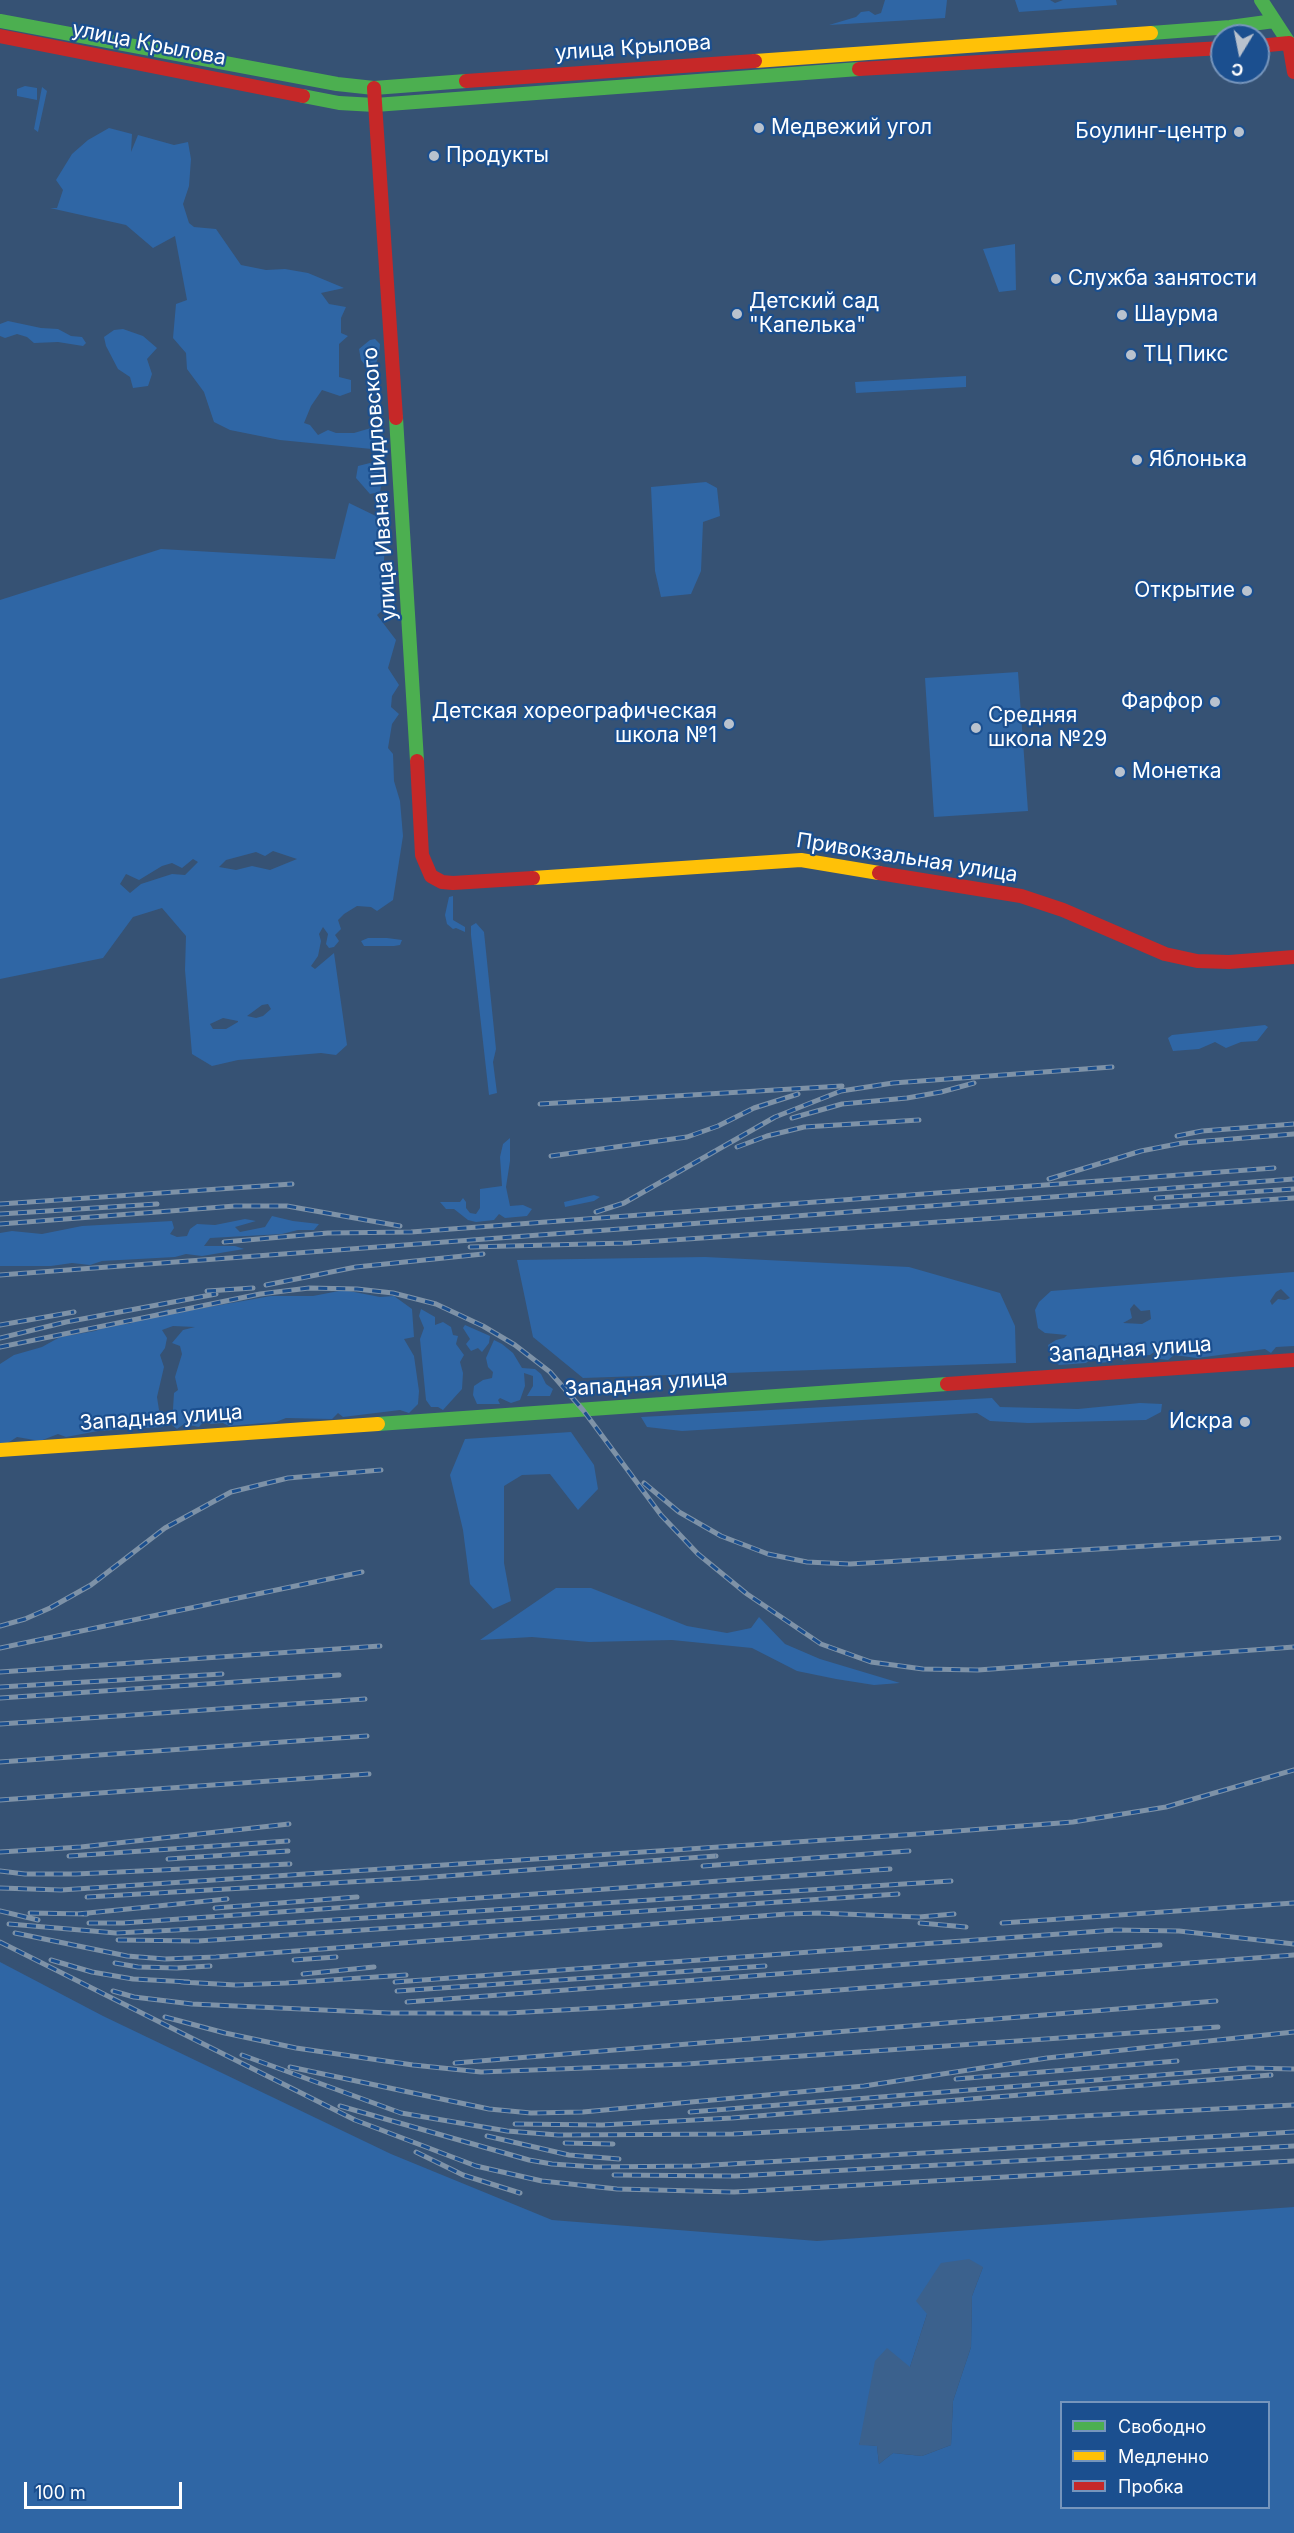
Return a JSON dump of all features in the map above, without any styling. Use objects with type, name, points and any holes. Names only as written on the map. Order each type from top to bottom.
[{"type":"street","points":[[1261,0],[1292,45],[1294,72]]},
{"type":"street","name":"улица Крылова","points":[[0,21],[337,84],[374,88],[1230,27],[1274,21]]},
{"type":"street","name":"улица Крылова","points":[[0,36],[339,103],[375,105],[798,73],[1210,49]]},
{"type":"street","points":[[1270,46],[1292,45]]},
{"type":"street","name":"улица Ивана Шидловского","points":[[374,88],[410,626],[422,855],[431,876]]},
{"type":"street","name":"Привокзальная улица","points":[[431,876],[442,882],[453,883],[801,860],[1020,896],[1063,910],[1165,954],[1197,961],[1229,962],[1294,957]]},
{"type":"street","name":"Западная улица","points":[[0,1450],[1294,1360]]},
{"type":"shaded area","points":[[885,0],[947,0],[945,18],[829,25],[856,17],[861,12],[869,11],[875,15],[881,13]]},
{"type":"shaded area","points":[[1015,0],[1050,0],[1055,3],[1063,0],[1116,0],[1117,5],[1019,12]]},
{"type":"shaded area","points":[[25,86],[37,88],[37,100],[17,96],[17,89]]},
{"type":"shaded area","points":[[42,87],[47,91],[38,132],[34,129]]},
{"type":"shaded area","points":[[109,128],[132,134],[131,152],[138,135],[174,145],[188,142],[191,159],[189,186],[183,204],[189,223],[194,227],[216,229],[241,265],[266,270],[285,269],[308,273],[344,288],[321,293],[329,304],[346,307],[341,318],[341,333],[348,336],[339,344],[339,377],[351,380],[351,392],[340,396],[322,390],[311,406],[304,423],[310,425],[318,435],[328,430],[336,433],[354,433],[371,428],[382,450],[280,440],[230,430],[214,422],[204,392],[187,369],[186,353],[173,338],[176,304],[187,300],[175,236],[153,248],[126,225],[50,208],[57,208],[63,190],[56,180],[72,154],[88,140]]},
{"type":"shaded area","points":[[1015,244],[1016,290],[999,292],[983,249]]},
{"type":"shaded area","points":[[8,321],[58,329],[71,336],[82,337],[86,343],[83,346],[58,342],[34,343],[27,337],[17,334],[5,338],[0,336],[0,324]]},
{"type":"shaded area","points":[[123,329],[143,336],[157,348],[147,359],[152,374],[148,386],[133,388],[130,377],[118,369],[106,346],[104,337],[114,330]]},
{"type":"shaded area","points":[[375,339],[380,344],[379,355],[375,366],[368,369],[361,360],[359,349],[370,340]]},
{"type":"shaded area","points":[[966,376],[966,387],[856,393],[855,382]]},
{"type":"shaded area","points":[[370,463],[379,470],[382,481],[380,492],[370,494],[356,478],[358,466]]},
{"type":"shaded area","points":[[706,482],[717,488],[720,516],[703,522],[701,571],[691,594],[661,597],[655,571],[651,487]]},
{"type":"shaded area","points":[[349,503],[380,518],[385,535],[384,561],[392,594],[386,607],[377,615],[396,640],[388,668],[399,685],[392,696],[391,707],[399,714],[392,724],[388,748],[393,754],[394,781],[400,801],[403,836],[393,900],[377,911],[371,907],[357,906],[344,914],[338,920],[341,929],[335,935],[339,941],[334,947],[329,948],[326,944],[328,934],[323,927],[319,934],[321,941],[318,956],[311,966],[315,969],[334,953],[347,1045],[336,1055],[321,1053],[238,1060],[212,1066],[192,1054],[185,970],[186,936],[162,908],[133,917],[103,958],[0,979],[0,600],[161,549],[335,559]],"holes":[[[273,851],[297,859],[270,870],[252,866],[236,870],[219,867],[226,860],[256,852],[265,856]],[[193,859],[198,862],[185,875],[172,874],[141,884],[130,893],[120,884],[126,874],[139,880],[162,866],[172,863],[182,868]],[[268,1004],[271,1009],[263,1016],[256,1018],[247,1016],[262,1005]],[[223,1018],[238,1021],[226,1029],[213,1029],[210,1024]]]},
{"type":"shaded area","points":[[1018,672],[1028,811],[934,817],[925,678]]},
{"type":"shaded area","points":[[453,896],[453,920],[465,927],[465,932],[453,929],[447,924],[445,915],[449,897]]},
{"type":"shaded area","points":[[476,923],[484,932],[496,1049],[493,1062],[497,1093],[489,1095],[471,935],[471,926]]},
{"type":"shaded area","points":[[368,938],[402,940],[400,945],[394,946],[364,946],[361,941]]},
{"type":"shaded area","points":[[1265,1025],[1268,1027],[1257,1041],[1241,1042],[1226,1048],[1215,1042],[1199,1049],[1173,1051],[1168,1038],[1172,1035]]},
{"type":"shaded area","points":[[510,1138],[510,1161],[506,1187],[510,1206],[523,1205],[532,1209],[527,1216],[505,1218],[499,1214],[494,1220],[476,1222],[468,1220],[454,1209],[446,1209],[440,1202],[460,1202],[463,1198],[470,1213],[476,1214],[480,1208],[480,1189],[502,1186],[500,1157],[503,1144]]},
{"type":"shaded area","points":[[594,1195],[600,1197],[594,1201],[565,1207],[564,1202]]},
{"type":"shaded area","points":[[272,1216],[319,1224],[314,1230],[210,1238],[204,1246],[235,1246],[244,1249],[202,1256],[186,1254],[175,1257],[102,1261],[90,1265],[72,1263],[51,1266],[0,1266],[0,1233],[12,1231],[42,1234],[82,1226],[172,1221],[174,1228],[170,1234],[177,1237],[187,1236],[190,1229],[197,1224],[215,1225],[245,1219],[256,1221],[235,1227],[240,1232],[265,1227]]},
{"type":"shaded area","points":[[705,1257],[909,1267],[1000,1293],[1015,1326],[1016,1363],[583,1378],[533,1337],[517,1260]]},
{"type":"shaded area","points":[[1294,1272],[1294,1346],[1276,1347],[1271,1353],[1265,1349],[1197,1358],[1174,1355],[1168,1360],[1160,1359],[1154,1352],[1124,1361],[1117,1356],[1108,1362],[1100,1363],[1091,1359],[1086,1363],[1059,1365],[1052,1360],[1048,1345],[1067,1335],[1045,1333],[1038,1328],[1035,1310],[1039,1302],[1051,1291]],"holes":[[[1281,1289],[1290,1298],[1278,1299],[1272,1305],[1270,1301]],[[1134,1304],[1141,1311],[1150,1310],[1151,1319],[1142,1324],[1123,1323],[1132,1318],[1130,1309]]]},
{"type":"shaded area","points":[[344,1290],[380,1297],[394,1296],[412,1309],[414,1337],[404,1339],[414,1356],[419,1391],[418,1404],[409,1413],[400,1410],[343,1417],[338,1413],[332,1419],[286,1418],[276,1422],[229,1426],[204,1421],[199,1427],[184,1424],[177,1429],[172,1425],[174,1393],[178,1390],[175,1377],[182,1354],[180,1346],[172,1343],[183,1330],[195,1327],[173,1326],[162,1330],[167,1338],[165,1348],[160,1355],[164,1367],[157,1397],[159,1410],[165,1419],[163,1427],[98,1431],[66,1437],[58,1434],[40,1441],[17,1437],[6,1444],[0,1443],[0,1364],[14,1355],[42,1347],[60,1337],[95,1331],[117,1323],[129,1324],[141,1317],[169,1309],[169,1314],[271,1296],[313,1296]]},
{"type":"shaded area","points":[[421,1309],[435,1317],[435,1325],[443,1322],[451,1327],[453,1335],[458,1336],[456,1344],[464,1355],[460,1362],[463,1373],[462,1389],[443,1410],[431,1407],[426,1400],[420,1339],[424,1328],[419,1316]]},
{"type":"shaded area","points":[[465,1325],[490,1336],[489,1343],[482,1352],[478,1348],[471,1351],[466,1344],[470,1339],[463,1328]]},
{"type":"shaded area","points":[[494,1340],[513,1353],[522,1368],[535,1369],[541,1374],[546,1384],[553,1389],[550,1396],[527,1396],[533,1386],[533,1376],[524,1373],[525,1386],[520,1400],[511,1403],[500,1398],[498,1400],[500,1404],[477,1404],[473,1395],[474,1386],[483,1380],[492,1378],[493,1372],[488,1367],[486,1358]]},
{"type":"shaded area","points":[[992,1398],[1000,1407],[1078,1409],[1140,1403],[1162,1404],[1161,1412],[1146,1420],[1028,1423],[990,1421],[977,1413],[682,1431],[647,1427],[641,1417]]},
{"type":"shaded area","points":[[571,1432],[594,1465],[598,1489],[578,1510],[550,1474],[522,1475],[504,1486],[504,1563],[511,1601],[493,1609],[470,1584],[463,1530],[450,1475],[465,1439]]},
{"type":"shaded area","points":[[556,1588],[591,1588],[687,1626],[727,1633],[751,1628],[759,1617],[785,1644],[820,1659],[900,1683],[874,1685],[797,1671],[752,1648],[672,1640],[589,1642],[532,1637],[480,1640]]},
{"type":"shaded area","points":[[0,1962],[103,2016],[391,2154],[552,2220],[817,2241],[1294,2207],[1294,2533],[0,2533]],"holes":[[[983,2267],[972,2296],[971,2347],[953,2401],[951,2445],[922,2456],[893,2453],[879,2464],[877,2446],[859,2444],[910,2367],[927,2314]]]},
{"type":"shaded area","points":[[969,2259],[983,2267],[972,2296],[971,2347],[953,2401],[951,2445],[922,2456],[893,2453],[879,2464],[877,2446],[859,2445],[875,2361],[887,2348],[910,2367],[927,2314],[916,2301],[941,2263]]},
{"type":"railway","points":[[596,1212],[624,1203],[775,1117],[841,1091],[893,1083],[1112,1067]]},
{"type":"railway","points":[[792,1118],[842,1104],[907,1098],[974,1083]]},
{"type":"railway","points":[[540,1104],[842,1086]]},
{"type":"railway","points":[[551,1156],[687,1137],[718,1126],[754,1108],[798,1094]]},
{"type":"railway","points":[[737,1147],[767,1136],[804,1127],[919,1120]]},
{"type":"railway","points":[[1177,1136],[1202,1131],[1294,1124]]},
{"type":"railway","points":[[1049,1179],[1141,1151],[1182,1143],[1294,1134]]},
{"type":"railway","points":[[224,1242],[328,1233],[411,1232],[1274,1168]]},
{"type":"railway","points":[[0,1275],[1294,1179]]},
{"type":"railway","points":[[0,1204],[292,1184]]},
{"type":"railway","points":[[1156,1198],[1294,1189]]},
{"type":"railway","points":[[470,1247],[628,1243],[1294,1198]]},
{"type":"railway","points":[[0,1214],[157,1204]]},
{"type":"railway","points":[[0,1224],[235,1206],[287,1206],[400,1226]]},
{"type":"railway","points":[[266,1285],[356,1267],[483,1254]]},
{"type":"railway","points":[[207,1291],[253,1288]]},
{"type":"railway","points":[[0,1347],[260,1294],[309,1288],[357,1289],[393,1293],[436,1304],[483,1326],[515,1345],[550,1372],[583,1410],[661,1515],[698,1554],[747,1594],[821,1644],[871,1662],[923,1669],[978,1670],[1294,1647]]},
{"type":"railway","points":[[0,1338],[66,1322],[216,1294]]},
{"type":"railway","points":[[0,1325],[74,1312]]},
{"type":"railway","points":[[0,1626],[25,1619],[50,1608],[91,1585],[165,1528],[231,1492],[288,1478],[381,1470]]},
{"type":"railway","points":[[644,1483],[679,1512],[721,1536],[768,1554],[807,1562],[850,1564],[1279,1538]]},
{"type":"railway","points":[[0,1648],[362,1572]]},
{"type":"railway","points":[[0,1672],[380,1646]]},
{"type":"railway","points":[[0,1687],[222,1674]]},
{"type":"railway","points":[[0,1698],[339,1675]]},
{"type":"railway","points":[[0,1724],[365,1699]]},
{"type":"railway","points":[[0,1762],[367,1736]]},
{"type":"railway","points":[[0,1888],[61,1890],[1073,1822],[1166,1807],[1294,1770]]},
{"type":"railway","points":[[0,1800],[369,1774]]},
{"type":"railway","points":[[0,1852],[81,1847],[289,1824]]},
{"type":"railway","points":[[69,1856],[288,1841]]},
{"type":"railway","points":[[168,1859],[288,1851]]},
{"type":"railway","points":[[703,1866],[909,1851]]},
{"type":"railway","points":[[87,1897],[419,1878],[716,1856]]},
{"type":"railway","points":[[0,1871],[25,1874],[76,1874],[290,1864]]},
{"type":"railway","points":[[89,1923],[123,1923],[890,1869]]},
{"type":"railway","points":[[9,1924],[116,1933],[951,1881]]},
{"type":"railway","points":[[118,1940],[198,1941],[898,1894]]},
{"type":"railway","points":[[215,1908],[357,1897]]},
{"type":"railway","points":[[78,1914],[227,1899]]},
{"type":"railway","points":[[1002,1923],[1294,1903]]},
{"type":"railway","points":[[0,1911],[38,1920]]},
{"type":"railway","points":[[30,1913],[87,1914]]},
{"type":"railway","points":[[15,1933],[127,1956],[165,1959],[787,1914],[919,1917],[954,1914]]},
{"type":"railway","points":[[920,1923],[966,1927]]},
{"type":"railway","points":[[395,1982],[1115,1930],[1179,1931],[1294,1944]]},
{"type":"railway","points":[[0,1942],[355,2120],[476,2166],[542,2181],[617,2189],[734,2192],[1294,2161]]},
{"type":"railway","points":[[407,2002],[1160,1945]]},
{"type":"railway","points":[[113,1991],[134,1997],[192,2004],[389,2013],[509,2013],[617,2007],[1294,1955]]},
{"type":"railway","points":[[294,1960],[336,1957]]},
{"type":"railway","points":[[51,1960],[92,1972],[133,1979],[189,1982]]},
{"type":"railway","points":[[115,1963],[138,1967],[210,1966]]},
{"type":"railway","points":[[397,1991],[765,1966]]},
{"type":"railway","points":[[303,1974],[374,1967]]},
{"type":"railway","points":[[181,1982],[236,1985],[406,1975]]},
{"type":"railway","points":[[455,2063],[1216,2001]]},
{"type":"railway","points":[[165,2017],[296,2048],[413,2065],[481,2072],[687,2064],[1218,2027]]},
{"type":"railway","points":[[290,2067],[489,2109],[531,2113],[583,2112],[864,2086],[1047,2058],[1294,2032]]},
{"type":"railway","points":[[242,2055],[401,2113],[507,2131],[558,2135],[733,2134],[1294,2105]]},
{"type":"railway","points":[[956,2079],[1177,2061]]},
{"type":"railway","points":[[690,2112],[1249,2068],[1294,2069]]},
{"type":"railway","points":[[515,2124],[602,2125],[732,2118],[1271,2075]]},
{"type":"railway","points":[[340,2106],[529,2160],[596,2167],[695,2166],[1294,2132]]},
{"type":"railway","points":[[487,2136],[569,2155],[619,2159]]},
{"type":"railway","points":[[565,2143],[613,2144]]},
{"type":"railway","points":[[614,2175],[735,2176],[1294,2146]]},
{"type":"railway","points":[[416,2152],[463,2175],[520,2193]]},
{"type":"traffic: fast","points":[[1261,0],[1294,47]]},
{"type":"traffic: fast","points":[[0,21],[337,84],[374,88],[466,81]]},
{"type":"traffic: fast","points":[[1151,33],[1274,21]]},
{"type":"traffic: fast","points":[[303,96],[339,103],[375,105],[859,69]]},
{"type":"traffic: fast","points":[[396,418],[417,761]]},
{"type":"traffic: fast","points":[[378,1424],[947,1384]]},
{"type":"traffic: slow","points":[[755,61],[1151,33]]},
{"type":"traffic: slow","points":[[533,878],[801,860],[879,873]]},
{"type":"traffic: slow","points":[[0,1450],[378,1424]]},
{"type":"traffic: jam","points":[[0,36],[303,96]]},
{"type":"traffic: jam","points":[[1289,43],[1294,72]]},
{"type":"traffic: jam","points":[[1270,45],[1289,43]]},
{"type":"traffic: jam","points":[[859,69],[1210,49]]},
{"type":"traffic: jam","points":[[466,81],[755,61]]},
{"type":"traffic: jam","points":[[374,88],[396,418]]},
{"type":"traffic: jam","points":[[417,761],[422,855],[431,876],[442,882],[453,883],[533,878]]},
{"type":"traffic: jam","points":[[879,873],[1021,896],[1063,910],[1165,954],[1197,961],[1229,962],[1294,957]]},
{"type":"traffic: jam","points":[[947,1384],[1294,1360]]},
{"type":"place","name":"Медвежий угол","points":[[759,128]]},
{"type":"place","name":"Боулинг-центр","points":[[1239,132]]},
{"type":"place","name":"Продукты","points":[[434,156]]},
{"type":"place","name":"Служба занятости","points":[[1056,279]]},
{"type":"place","name":"Детский сад \"Капелька\"","points":[[737,314]]},
{"type":"place","name":"Шаурма","points":[[1122,315]]},
{"type":"place","name":"ТЦ Пикс","points":[[1131,355]]},
{"type":"place","name":"Яблонька","points":[[1137,460]]},
{"type":"place","name":"Открытие","points":[[1247,591]]},
{"type":"place","name":"Фарфор","points":[[1215,702]]},
{"type":"place","name":"Детская хореографическая школа №1","points":[[729,724]]},
{"type":"place","name":"Средняя школа №29","points":[[976,728]]},
{"type":"place","name":"Монетка","points":[[1120,772]]},
{"type":"place","name":"Искра","points":[[1245,1422]]}]
